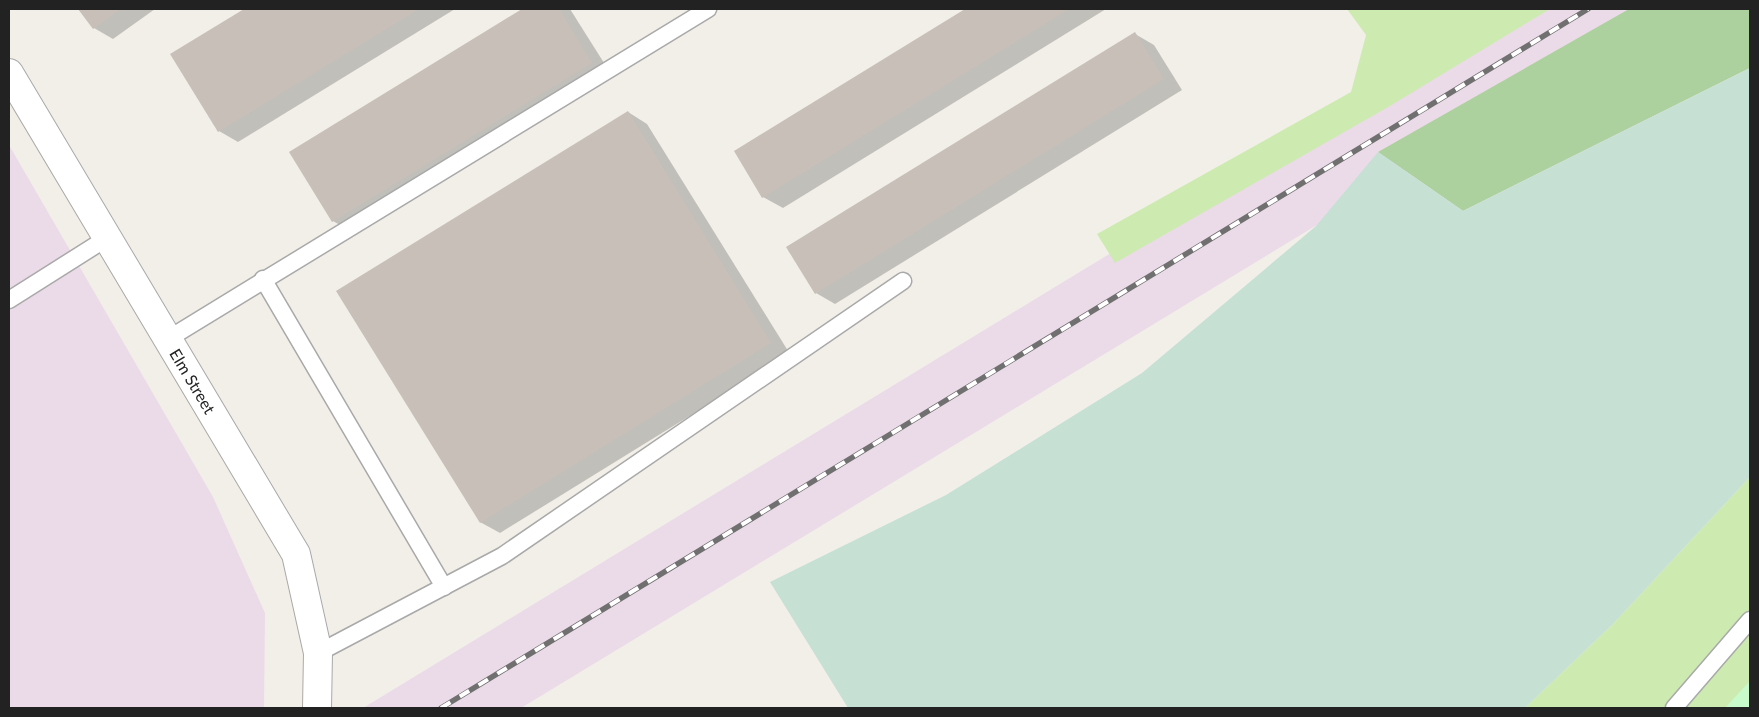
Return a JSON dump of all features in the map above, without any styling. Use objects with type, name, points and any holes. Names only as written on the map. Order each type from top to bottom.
[{"type":"street","name":"Elm Street","points":[[9,73],[296,554],[318,653],[317,708]]},
{"type":"lane","points":[[168,339],[263,279],[708,9]]},
{"type":"lane","points":[[9,300],[107,238]]},
{"type":"lane","points":[[263,279],[444,587]]},
{"type":"lane","points":[[318,653],[502,556],[903,281]]},
{"type":"lane","points":[[1674,708],[1750,620]]},
{"type":"shaded area","points":[[1512,9],[1673,9],[521,708],[363,708]]},
{"type":"shaded area","points":[[9,145],[213,497],[265,613],[264,708],[9,708]]},
{"type":"green space","points":[[1347,9],[1550,9],[1390,106],[1115,263],[1097,234],[1351,92],[1366,35]]},
{"type":"green space","points":[[1629,9],[1750,9],[1750,68],[1463,211],[1378,152]]},
{"type":"green space","points":[[1750,68],[1750,477],[1613,624],[1525,708],[848,708],[770,582],[946,495],[1142,373],[1316,226],[1378,152],[1463,211]]},
{"type":"green space","points":[[1750,477],[1750,708],[1525,708],[1613,624]]},
{"type":"green space","points":[[1750,681],[1750,708],[1725,708]]},
{"type":"building","points":[[78,9],[121,9],[93,29]]},
{"type":"building","points":[[244,9],[419,9],[218,132],[170,54]]},
{"type":"building","points":[[522,9],[559,9],[592,63],[332,222],[289,152]]},
{"type":"building","points":[[965,9],[1069,9],[762,198],[734,151]]},
{"type":"building","points":[[1135,32],[1164,79],[815,294],[786,247]]},
{"type":"building","points":[[628,111],[771,343],[480,523],[336,291]]},
{"type":"railway","points":[[441,708],[1588,9]]}]
